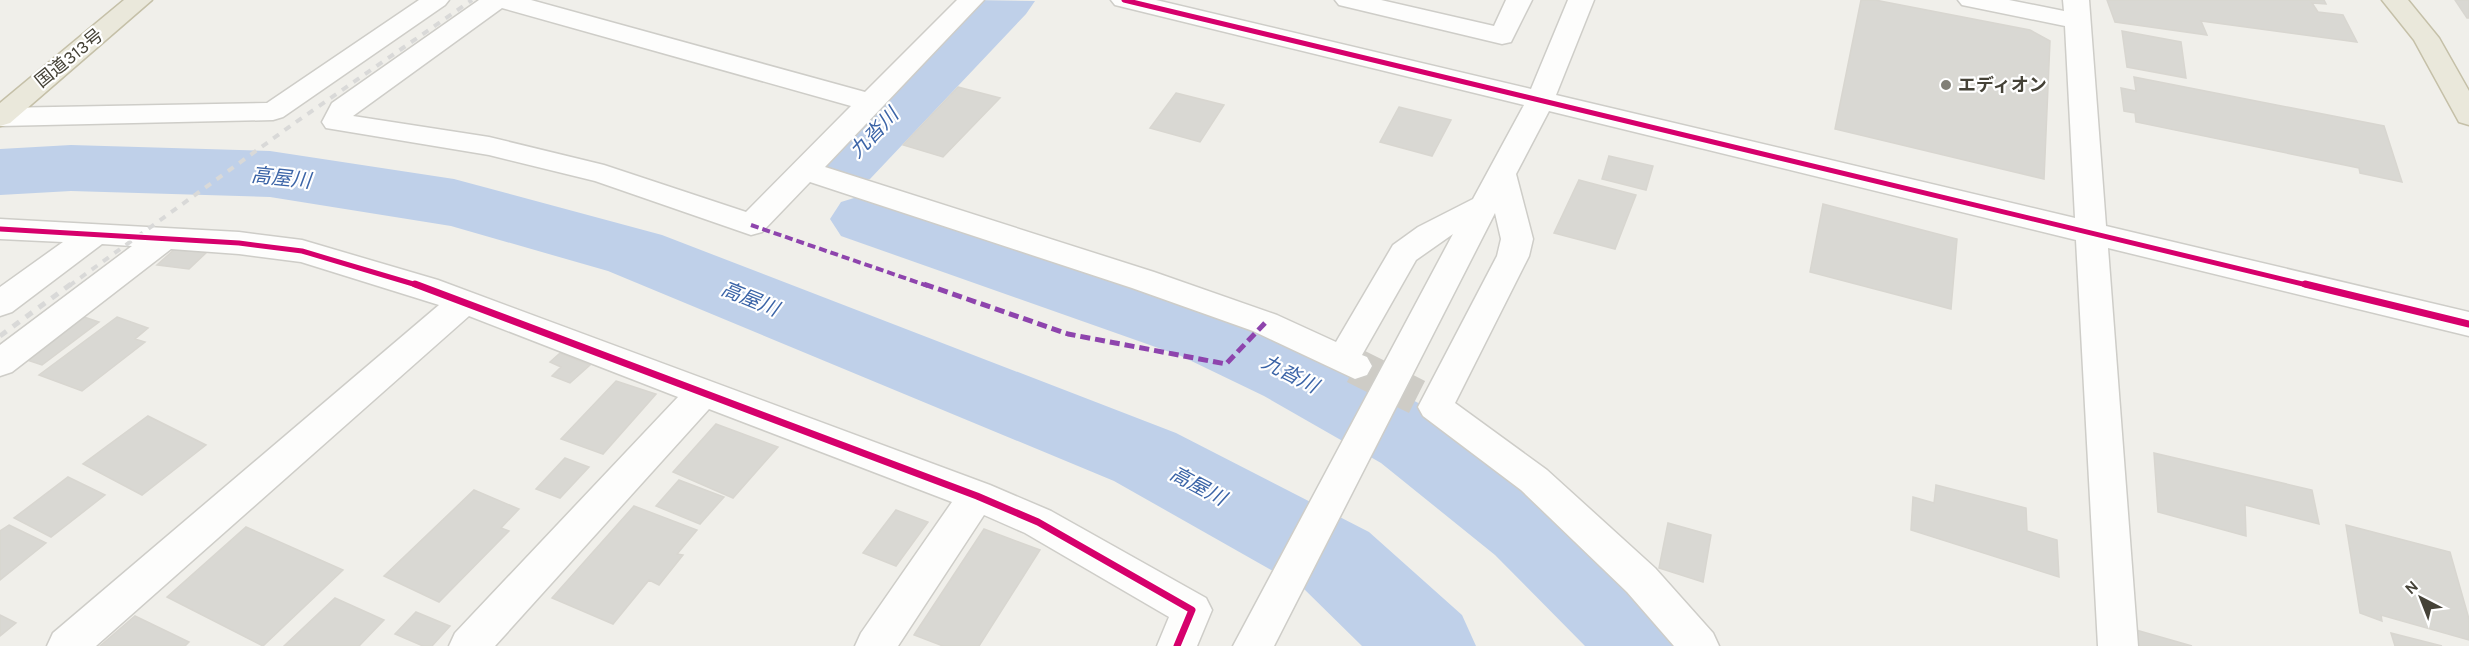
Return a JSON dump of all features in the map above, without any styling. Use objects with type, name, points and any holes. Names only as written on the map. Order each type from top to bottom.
[{"type":"highway","name":"国道313号","points":[[0,117],[140,0]]},
{"type":"highway","points":[[2395,0],[2426,38],[2469,116]]},
{"type":"street","points":[[0,117],[273,111],[436,0]]},
{"type":"street","points":[[496,0],[342,109],[336,122],[489,146],[604,174],[751,225],[971,0]]},
{"type":"street","points":[[502,0],[869,102]]},
{"type":"street","points":[[1124,0],[1212,10],[1540,101],[2469,324]]},
{"type":"street","points":[[1348,0],[1502,36],[1519,0]]},
{"type":"street","points":[[1411,400],[1485,205],[1540,101],[1581,0]]},
{"type":"street","points":[[1971,0],[2076,11],[2118,646]]},
{"type":"street","points":[[306,88],[342,109]]},
{"type":"street","points":[[804,170],[1143,280],[1265,323],[1349,363],[1404,253],[1429,234],[1485,205]]},
{"type":"street","points":[[1253,646],[1411,400],[1513,256],[1517,239],[1501,174]]},
{"type":"street","points":[[0,229],[96,232],[239,243],[302,251],[427,288],[977,496],[1038,522],[1192,610],[1177,646]]},
{"type":"street","points":[[0,304],[96,232]]},
{"type":"street","points":[[0,363],[164,238]]},
{"type":"street","points":[[66,646],[464,302]]},
{"type":"street","points":[[469,646],[703,392]]},
{"type":"street","points":[[1411,400],[1534,480],[1641,580],[1699,646]]},
{"type":"street","points":[[875,646],[977,496]]},
{"type":"building","name":"エディオン","points":[[1861,0],[1875,0],[2030,30],[2050,41],[2044,179],[1835,129]]},
{"type":"building","points":[[2107,0],[2324,0],[2326,4],[2312,3],[2318,12],[2343,15],[2357,42],[2201,21],[2207,35],[2115,22]]},
{"type":"building","points":[[2455,0],[2469,0],[2469,18],[2467,18]]},
{"type":"building","points":[[2122,31],[2181,42],[2186,78],[2127,67]]},
{"type":"building","points":[[2134,77],[2384,126],[2402,182],[2360,173],[2359,168],[2136,122],[2135,113],[2124,111],[2121,88],[2136,91]]},
{"type":"building","points":[[958,87],[1000,98],[943,157],[903,145]]},
{"type":"building","points":[[1176,93],[1224,105],[1200,142],[1150,128]]},
{"type":"building","points":[[1399,107],[1451,120],[1432,156],[1380,142]]},
{"type":"building","points":[[1609,156],[1653,166],[1646,190],[1602,179]]},
{"type":"building","points":[[1579,180],[1636,195],[1615,249],[1554,233]]},
{"type":"building","points":[[1823,204],[1957,239],[1951,309],[1810,272]]},
{"type":"building","points":[[177,247],[208,251],[189,269],[157,265]]},
{"type":"building","points":[[78,315],[99,322],[42,365],[21,358]]},
{"type":"building","points":[[117,317],[148,328],[135,339],[145,342],[82,391],[39,375]]},
{"type":"building","points":[[560,353],[590,365],[570,383],[552,376],[561,367],[550,362]]},
{"type":"building","points":[[616,381],[656,394],[603,454],[561,439]]},
{"type":"building","points":[[148,416],[206,445],[142,495],[83,464]]},
{"type":"building","points":[[716,424],[778,447],[733,498],[673,472]]},
{"type":"building","points":[[2154,453],[2312,490],[2319,524],[2245,505],[2246,536],[2158,512]]},
{"type":"building","points":[[565,458],[589,467],[560,498],[536,489]]},
{"type":"building","points":[[68,477],[105,495],[51,537],[14,518]]},
{"type":"building","points":[[679,480],[724,497],[700,524],[656,506]]},
{"type":"building","points":[[1936,485],[2026,508],[2027,531],[2057,540],[2059,577],[1911,530],[1913,497],[1934,503]]},
{"type":"building","points":[[474,490],[519,509],[501,528],[509,531],[439,602],[384,576]]},
{"type":"building","points":[[634,506],[697,530],[677,554],[683,555],[659,585],[649,580],[613,624],[552,598]]},
{"type":"building","points":[[896,510],[928,522],[896,566],[863,553]]},
{"type":"building","points":[[1668,523],[1711,535],[1703,582],[1659,568]]},
{"type":"building","points":[[9,525],[46,543],[0,580],[0,531]]},
{"type":"building","points":[[2346,525],[2450,552],[2469,619],[2469,640],[2381,615],[2382,621],[2360,613]]},
{"type":"building","points":[[246,527],[343,570],[263,646],[167,597]]},
{"type":"building","points":[[984,529],[1040,550],[979,646],[943,646],[914,635]]},
{"type":"building","points":[[335,598],[384,620],[359,646],[284,646]]},
{"type":"building","points":[[416,612],[450,626],[432,646],[423,646],[395,634]]},
{"type":"building","points":[[0,615],[16,623],[0,636]]},
{"type":"building","points":[[135,616],[189,642],[185,646],[100,646]]},
{"type":"building","points":[[2136,630],[2192,646],[2137,646]]},
{"type":"building","points":[[2391,633],[2442,646],[2395,646]]},
{"type":"waterway","name":"九沓川","points":[[845,163],[1004,1]]},
{"type":"waterway","name":"高屋川","points":[[0,172],[71,168],[270,174],[454,203],[635,253],[1145,457],[1336,560],[1427,646]]},
{"type":"waterway","name":"九沓川","points":[[867,219],[1209,335],[1293,374],[1411,439],[1527,528],[1633,630],[1646,646]]},
{"type":"tunnel","points":[[1355,366],[1417,397]]},
{"type":"railway","points":[[69,286],[296,122],[472,0]]},
{"type":"railway","points":[[0,336],[71,284]]},
{"type":"marked path","points":[[751,225],[1068,334],[1226,364],[1265,323]]},
{"type":"cycle path","points":[[1124,0],[2469,324]]},
{"type":"cycle path","points":[[0,229],[239,243],[302,251],[427,288],[977,496],[1038,522],[1192,610],[1177,646]]},
{"type":"place","name":"エディオン","points":[[1946,85]]}]
